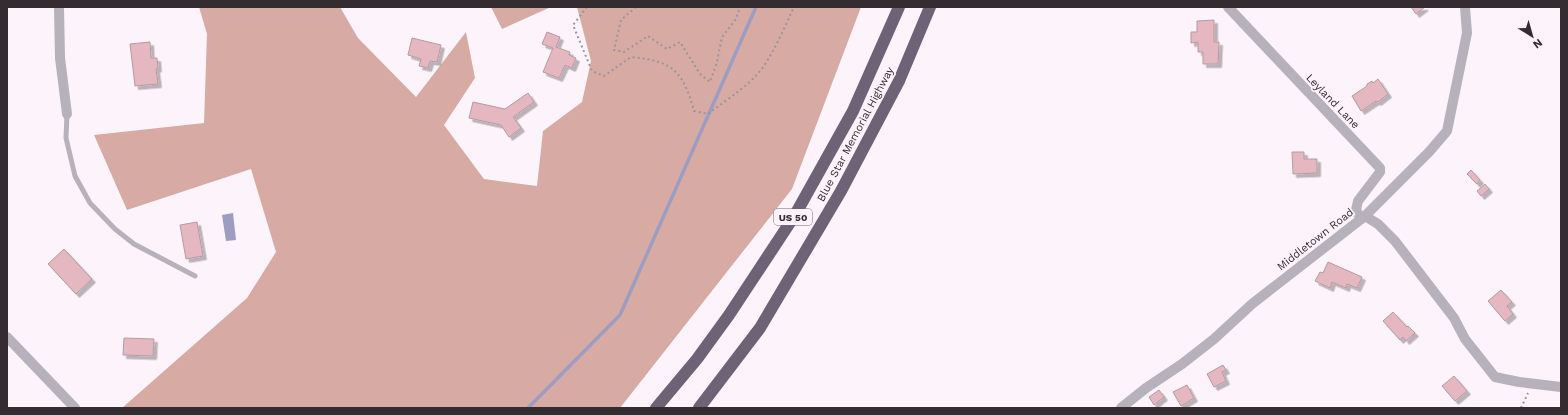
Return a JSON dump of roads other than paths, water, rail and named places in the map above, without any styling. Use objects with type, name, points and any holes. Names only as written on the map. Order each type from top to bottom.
[{"type":"highway","name":"Blue Star Memorial Highway","points":[[656,408],[697,359],[729,315],[795,215],[853,112],[899,7]]},
{"type":"highway","name":"Blue Star Memorial Highway","points":[[699,408],[760,328],[841,191],[900,81],[930,7]]},
{"type":"street","points":[[59,7],[60,58],[66,114]]},
{"type":"street","name":"Leyland Lane","points":[[1228,7],[1380,168],[1380,172],[1358,201],[1356,210],[1363,217]]},
{"type":"street","points":[[1363,217],[1429,152],[1447,131],[1467,33],[1466,7]]},
{"type":"street","name":"Middletown Road","points":[[1121,408],[1214,339],[1252,304],[1363,217],[1378,224],[1395,241],[1454,318],[1465,339],[1495,377],[1561,388]]},
{"type":"street","points":[[7,337],[75,408]]},
{"type":"lane","points":[[66,114],[66,138],[75,176],[90,204],[134,244],[195,276]]},
{"type":"water","points":[[233,213],[236,240],[226,241],[222,215]]},
{"type":"waterway","points":[[528,408],[620,315],[756,7]]}]
